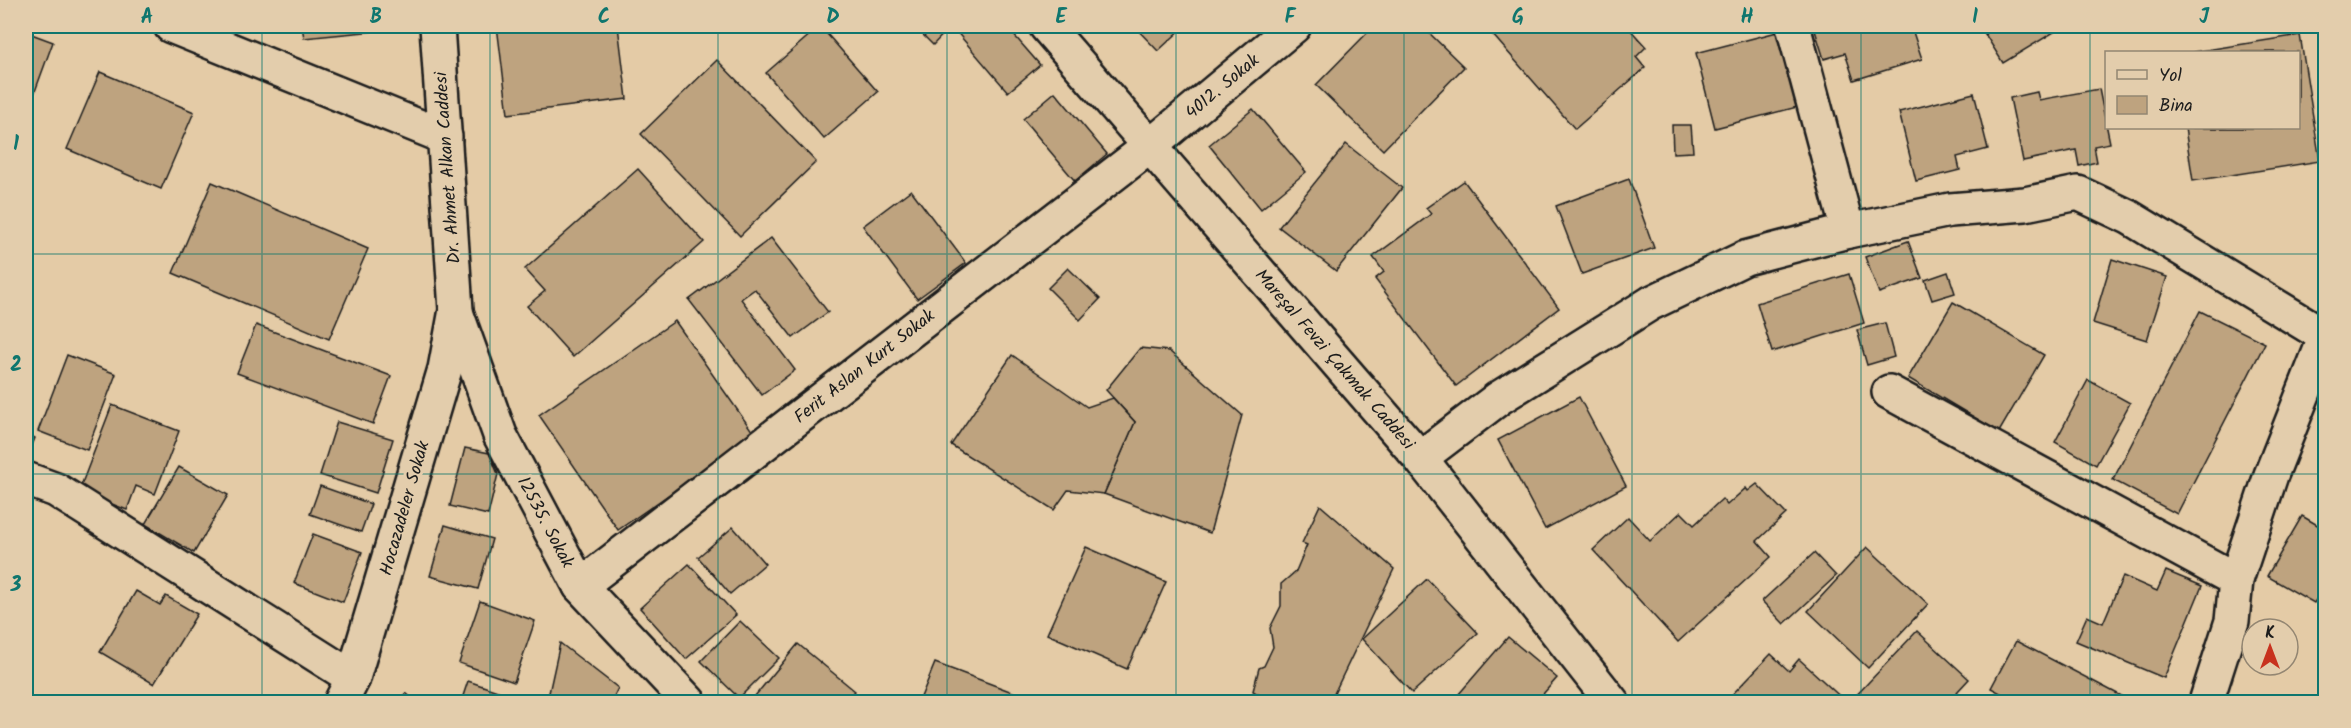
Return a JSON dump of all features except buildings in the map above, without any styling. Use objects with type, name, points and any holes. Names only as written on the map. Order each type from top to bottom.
[{"type":"street","points":[[171,26],[445,137]]},
{"type":"street","name":"Dr. Ahmet Alkan Caddesi","points":[[437,26],[456,310]]},
{"type":"street","name":"Mareşal Fevzi Çakmak Caddesi","points":[[1046,26],[1420,458],[1612,702]]},
{"type":"street","name":"4012. Sokak","points":[[1149,147],[1294,26]]},
{"type":"street","points":[[1793,26],[1848,231]]},
{"type":"street","name":"Ferit Aslan Kurt Sokak","points":[[580,586],[1149,147]]},
{"type":"street","points":[[1420,458],[1499,398],[1651,303],[1745,258],[1848,231],[1950,210],[2025,204],[2078,193],[2129,217],[2325,336],[2271,475],[2236,580],[2232,621],[2206,702]]},
{"type":"street","name":"12535. Sokak","points":[[456,310],[500,435],[580,586],[689,702]]},
{"type":"street","name":"Hocazadeler Sokak","points":[[347,690],[445,369],[456,310]]},
{"type":"street","points":[[1889,392],[2236,580]]},
{"type":"street","points":[[26,479],[56,490],[347,690]]}]
